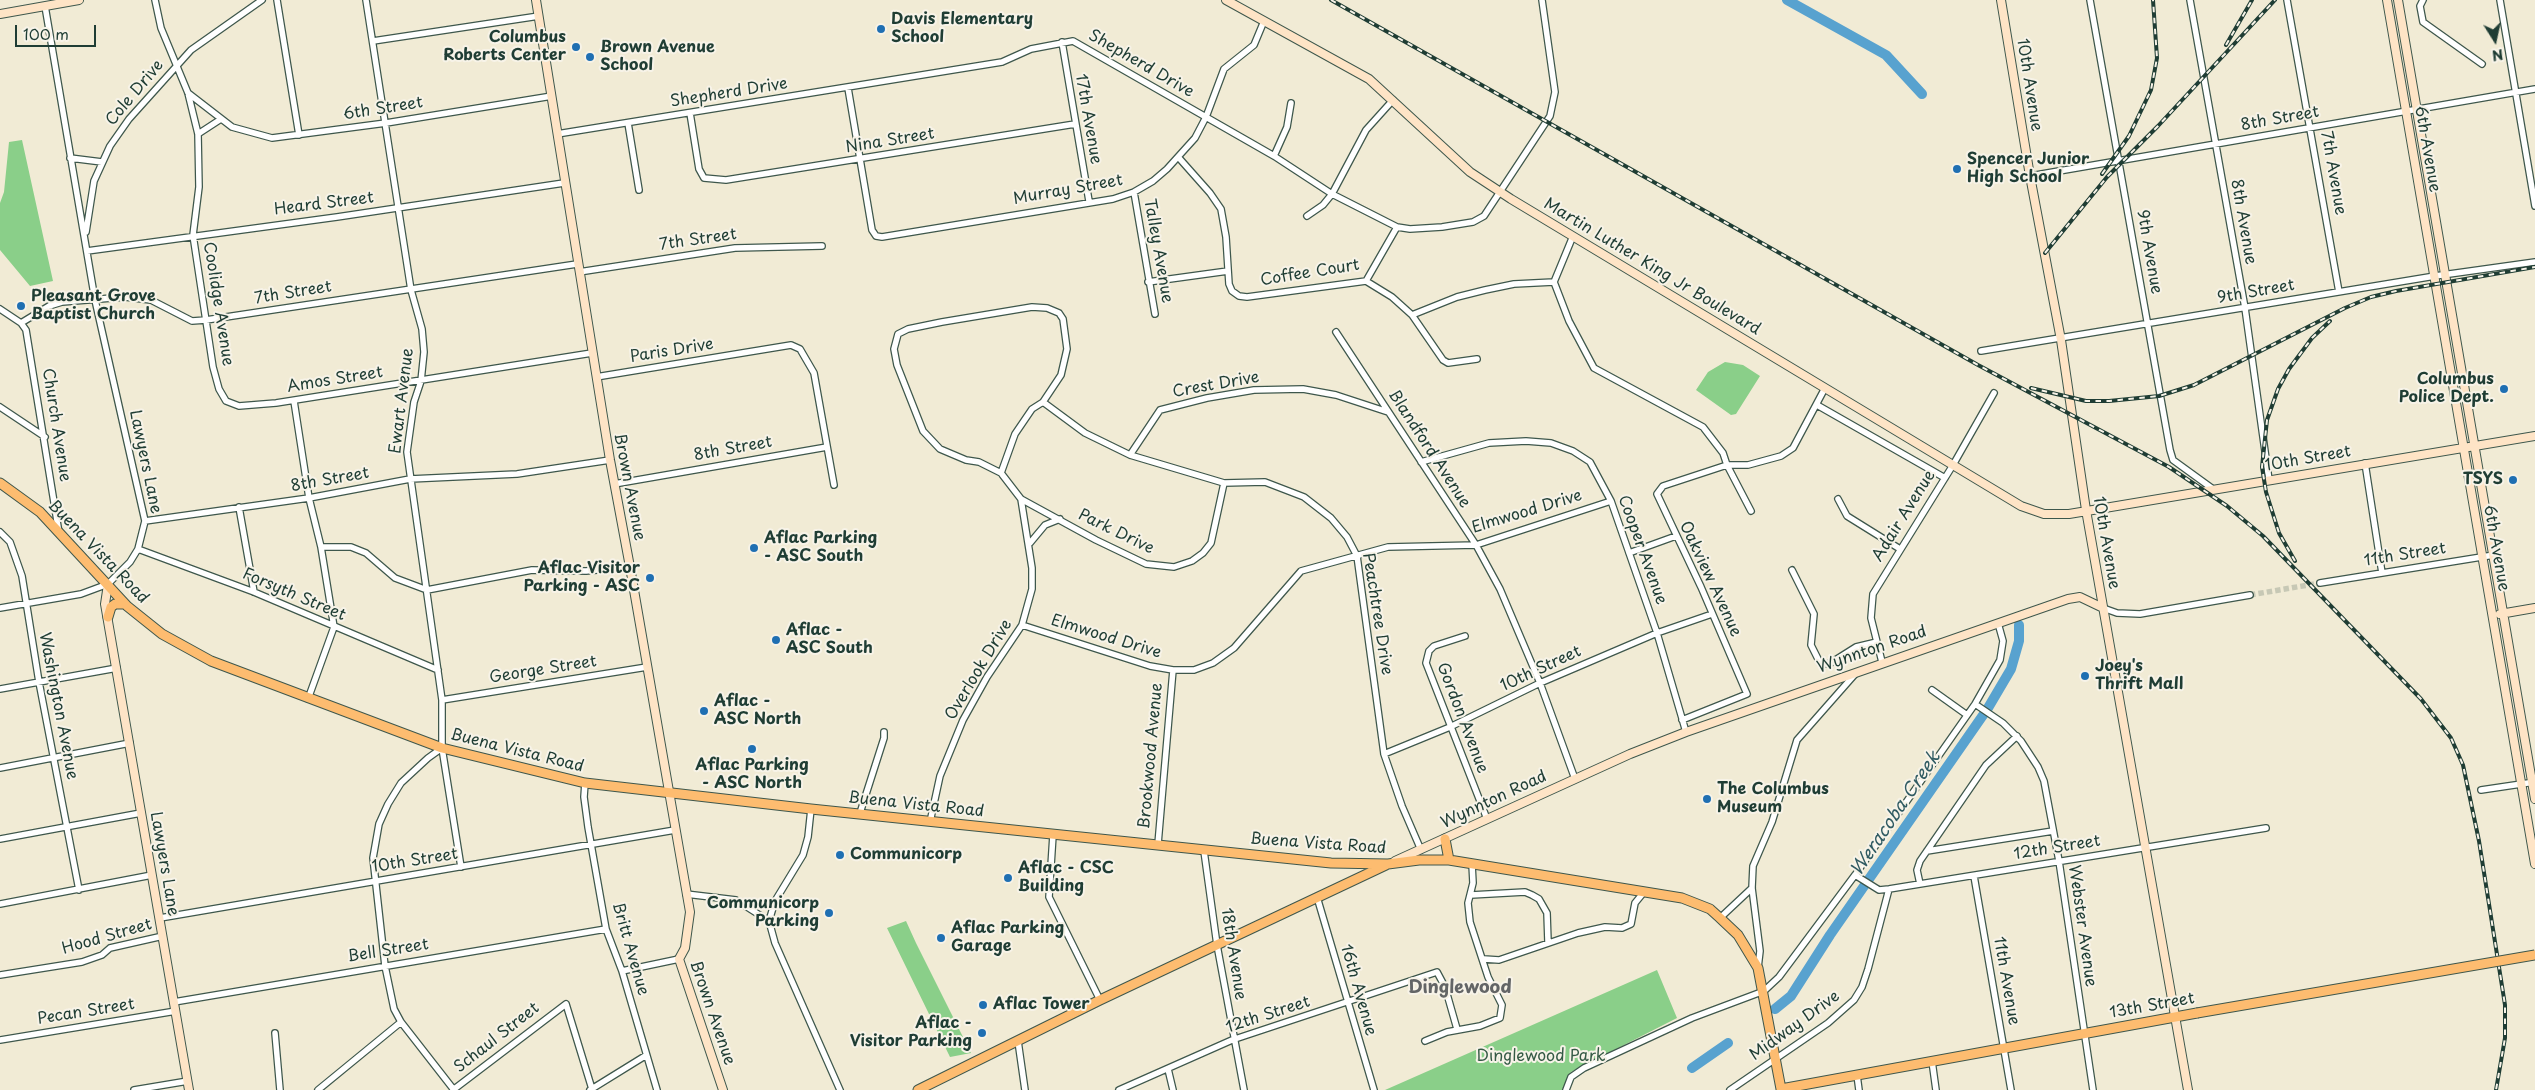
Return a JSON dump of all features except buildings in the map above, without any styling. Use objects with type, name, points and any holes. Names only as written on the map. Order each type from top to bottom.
[{"type":"main road","points":[[0,14],[79,0]]},
{"type":"main road","name":"Brown Avenue","points":[[536,0],[614,484],[690,912],[685,948],[679,958],[724,1090]]},
{"type":"main road","name":"Martin Luther King Jr Boulevard","points":[[1226,0],[1369,79],[1470,172],[1502,193],[2021,506],[2044,514],[2069,514],[2086,510]]},
{"type":"main road","name":"10th Avenue","points":[[2001,0],[2030,176],[2061,340],[2086,510],[2144,849],[2188,1090]]},
{"type":"main road","name":"6th Avenue","points":[[2387,0],[2494,615],[2535,864]]},
{"type":"main road","name":"6th Avenue","points":[[2398,0],[2534,782],[2535,799]]},
{"type":"main road","name":"10th Street","points":[[2086,510],[2535,436]]},
{"type":"main road","name":"Buena Vista Road","points":[[0,483],[40,512],[125,604],[162,634],[211,661],[442,748],[585,783],[930,822],[1331,863],[1388,864],[1419,860],[1449,860],[1682,898],[1710,909],[1720,918],[1738,935],[1758,968],[1775,1059],[1778,1090]]},
{"type":"main road","name":"Lawyers Lane","points":[[108,584],[106,604],[108,617],[189,1090]]},
{"type":"main road","name":"Wynnton Road","points":[[918,1090],[930,1087],[1100,1000],[1317,897],[1575,779],[1686,732],[1882,662],[2068,599],[2080,597],[2103,608]]},
{"type":"main road","points":[[108,617],[114,604],[125,604]]},
{"type":"main road","points":[[2494,615],[2535,608]]},
{"type":"main road","points":[[1445,839],[1449,860]]},
{"type":"main road","name":"13th Street","points":[[1778,1090],[2083,1033],[2535,955]]},
{"type":"street","name":"Coolidge Avenue","points":[[155,0],[161,28],[188,93],[198,134],[200,187],[193,235],[216,379]]},
{"type":"street","name":"Cole Drive","points":[[85,241],[94,181],[110,146],[129,119],[192,50],[262,0]]},
{"type":"street","points":[[277,0],[299,135]]},
{"type":"street","name":"Ewart Avenue","points":[[366,0],[411,290],[422,329],[424,352],[421,381],[409,426],[407,452],[442,700],[442,748],[461,868]]},
{"type":"street","name":"Shepherd Drive","points":[[557,134],[1002,62],[1031,49],[1062,42],[1073,42],[1274,156],[1332,194],[1398,227],[1427,229],[1473,222],[1484,216],[1502,193],[1546,122],[1555,101],[1542,0]]},
{"type":"street","name":"9th Avenue","points":[[2090,0],[2147,325],[2173,460],[2214,489]]},
{"type":"street","name":"8th Avenue","points":[[2190,0],[2245,308],[2269,480]]},
{"type":"street","name":"7th Avenue","points":[[2287,0],[2339,292]]},
{"type":"street","points":[[2423,0],[2420,6],[2423,22],[2482,64]]},
{"type":"street","points":[[2500,0],[2535,206]]},
{"type":"street","name":"Lawyers Lane","points":[[44,6],[95,300],[145,521],[138,549],[130,562],[108,584]]},
{"type":"street","points":[[373,42],[539,16]]},
{"type":"street","name":"Murray Street","points":[[861,160],[872,230],[876,236],[882,237],[1113,198],[1134,192],[1153,181],[1179,158],[1195,138],[1206,117],[1224,69],[1254,45],[1264,21]]},
{"type":"street","name":"17th Avenue","points":[[1062,42],[1089,201]]},
{"type":"street","points":[[848,88],[861,160]]},
{"type":"street","name":"8th Street","points":[[2030,176],[2535,89]]},
{"type":"street","name":"6th Street","points":[[188,93],[232,127],[265,136],[299,135],[386,123],[552,96]]},
{"type":"street","points":[[1307,216],[1323,205],[1332,194],[1366,130],[1393,100]]},
{"type":"street","points":[[1274,156],[1287,127],[1291,103]]},
{"type":"street","name":"Nina Street","points":[[690,113],[699,169],[704,178],[726,180],[861,160],[1075,124]]},
{"type":"street","points":[[198,134],[221,119]]},
{"type":"street","points":[[628,123],[639,190]]},
{"type":"street","points":[[70,158],[102,162]]},
{"type":"street","points":[[1148,282],[1228,271],[1226,237],[1220,209],[1210,193],[1179,158]]},
{"type":"street","name":"Heard Street","points":[[87,250],[399,208],[564,183]]},
{"type":"street","name":"Talley Avenue","points":[[1134,192],[1155,314]]},
{"type":"street","name":"Coffee Court","points":[[1228,271],[1231,288],[1239,296],[1247,297],[1366,281],[1384,254],[1398,227]]},
{"type":"street","points":[[1573,236],[1554,282],[1569,321],[1594,368],[1703,427],[1723,453],[1727,465],[1751,511]]},
{"type":"street","name":"7th Street","points":[[21,323],[49,306],[95,300],[138,297],[151,300],[192,321],[206,320],[411,290],[735,248],[822,246]]},
{"type":"street","name":"9th Street","points":[[1981,351],[2061,340],[2435,276],[2535,262]]},
{"type":"street","points":[[1366,281],[1392,297],[1412,315],[1443,360],[1448,363],[1477,359]]},
{"type":"street","points":[[1412,315],[1457,297],[1485,290],[1514,284],[1554,282]]},
{"type":"street","name":"Park Drive","points":[[1043,402],[1061,375],[1067,349],[1063,319],[1059,313],[1032,307],[918,327],[898,334],[894,349],[898,365],[923,431],[940,449],[966,460],[979,462],[1001,473],[1021,499],[1096,540],[1146,564],[1174,567],[1192,561],[1203,553],[1210,543],[1224,483]]},
{"type":"street","points":[[0,309],[21,323]]},
{"type":"street","name":"Church Avenue","points":[[21,323],[26,330],[59,532]]},
{"type":"street","name":"Blandford Avenue","points":[[1336,332],[1476,545],[1513,615],[1575,779]]},
{"type":"street","name":"Paris Drive","points":[[596,377],[791,345],[800,349],[814,373],[834,485]]},
{"type":"street","name":"Amos Street","points":[[216,379],[226,401],[239,406],[294,401],[592,353]]},
{"type":"street","points":[[1727,465],[1748,465],[1781,456],[1793,448],[1825,388]]},
{"type":"street","name":"Crest Drive","points":[[1130,454],[1160,410],[1207,398],[1254,390],[1311,391],[1336,395],[1388,412]]},
{"type":"street","name":"Adair Avenue","points":[[1882,662],[1871,618],[1873,594],[1954,465],[1994,393]]},
{"type":"street","points":[[294,401],[309,498],[321,547],[334,627],[308,699]]},
{"type":"street","points":[[1001,473],[1015,434],[1032,408],[1043,402]]},
{"type":"street","name":"Peachtree Drive","points":[[1043,402],[1085,433],[1130,454],[1224,483],[1265,482],[1304,498],[1331,518],[1346,537],[1357,556],[1384,754],[1402,806],[1421,850]]},
{"type":"street","points":[[1817,405],[1945,478]]},
{"type":"street","points":[[0,407],[45,437]]},
{"type":"street","name":"Cooper Avenue","points":[[1421,462],[1489,443],[1526,441],[1551,443],[1573,451],[1590,462],[1611,501],[1657,633],[1686,732]]},
{"type":"street","name":"8th Street","points":[[614,484],[827,447]]},
{"type":"street","name":"8th Street","points":[[145,521],[309,498],[410,480],[517,474],[610,460]]},
{"type":"street","points":[[2365,463],[2382,573]]},
{"type":"street","name":"Oakview Avenue","points":[[1682,720],[1747,694],[1657,494],[1663,486],[1727,465]]},
{"type":"street","name":"Overlook Drive","points":[[930,822],[940,776],[963,720],[987,677],[1022,625],[1032,589],[1030,543],[1021,499]]},
{"type":"street","points":[[1838,499],[1847,516],[1900,549]]},
{"type":"street","name":"Elmwood Drive","points":[[1022,625],[1103,653],[1172,670],[1194,670],[1213,663],[1234,648],[1301,571],[1388,547],[1476,545],[1611,501]]},
{"type":"street","points":[[239,507],[254,592]]},
{"type":"street","name":"Park Drive","points":[[1030,543],[1045,525],[1060,519]]},
{"type":"street","name":"Washington Avenue","points":[[0,532],[10,542],[22,576],[39,682],[55,757],[79,890]]},
{"type":"street","points":[[1629,553],[1676,536]]},
{"type":"street","points":[[321,547],[351,547],[366,552],[395,578],[427,590],[532,570],[586,571],[630,567]]},
{"type":"street","name":"Forsyth Street","points":[[138,549],[254,592],[438,670]]},
{"type":"street","name":"11th Street","points":[[2320,583],[2494,555]]},
{"type":"street","points":[[1792,570],[1814,614],[1811,645],[1820,663],[1829,664],[1856,647],[1877,642]]},
{"type":"street","points":[[0,608],[80,594],[108,584]]},
{"type":"street","points":[[2103,608],[2117,613],[2140,614],[2250,595]]},
{"type":"street","name":"10th Street","points":[[1384,754],[1450,727],[1540,683],[1657,633],[1712,614]]},
{"type":"street","points":[[1566,1090],[1572,1077],[1584,1068],[1692,1018],[1764,992],[1797,956],[1975,704],[2000,660],[2002,641],[1998,623]]},
{"type":"street","name":"Gordon Avenue","points":[[1465,636],[1434,646],[1428,654],[1426,662],[1487,819]]},
{"type":"street","name":"George Street","points":[[442,700],[647,667]]},
{"type":"street","points":[[0,689],[117,668]]},
{"type":"street","name":"Brookwood Avenue","points":[[1158,844],[1172,670]]},
{"type":"street","points":[[1758,968],[1760,952],[1752,888],[1753,866],[1772,822],[1798,740],[1858,671]]},
{"type":"street","points":[[1932,690],[1967,715]]},
{"type":"street","name":"Webster Avenue","points":[[1975,704],[2017,736],[2038,767],[2045,787],[2059,861],[2083,1033],[2093,1090]]},
{"type":"street","points":[[860,813],[884,738],[884,732]]},
{"type":"street","points":[[1920,884],[1918,870],[1920,862],[1927,851],[1986,765],[2017,736]]},
{"type":"street","points":[[0,768],[130,743]]},
{"type":"street","points":[[442,748],[401,783],[388,804],[379,824],[375,842],[375,882],[384,966],[391,999],[402,1022],[453,1090]]},
{"type":"street","points":[[2481,790],[2534,782]]},
{"type":"street","name":"Britt Avenue","points":[[585,783],[584,797],[606,929],[622,971],[656,1090]]},
{"type":"street","points":[[811,809],[808,837],[803,855],[776,901],[769,920],[775,943],[840,1090]]},
{"type":"street","points":[[0,839],[142,812]]},
{"type":"street","name":"12th Street","points":[[1855,875],[1879,890],[1889,889],[2266,828]]},
{"type":"street","name":"10th Street","points":[[160,918],[461,868],[674,830]]},
{"type":"street","points":[[1927,851],[2053,831]]},
{"type":"street","points":[[1053,835],[1049,897],[1100,1000]]},
{"type":"street","name":"18th Avenue","points":[[1204,850],[1217,945],[1244,1090]]},
{"type":"street","points":[[1424,1041],[1457,1030],[1480,1026],[1500,1018],[1502,1005],[1488,978],[1484,959],[1470,922],[1468,903],[1471,894],[1472,864]]},
{"type":"street","points":[[0,904],[152,875]]},
{"type":"street","name":"11th Avenue","points":[[1974,876],[2011,1090]]},
{"type":"street","points":[[1720,918],[1752,888]]},
{"type":"street","name":"Midway Drive","points":[[1730,1090],[1828,1023],[1854,1000],[1862,987],[1868,969],[1889,889]]},
{"type":"street","points":[[1471,894],[1524,892],[1539,899],[1547,913],[1548,942]]},
{"type":"street","points":[[1484,959],[1499,960],[1578,933],[1605,927],[1622,928],[1631,924],[1634,903],[1644,892]]},
{"type":"street","points":[[686,894],[736,900],[769,920]]},
{"type":"street","name":"16th Avenue","points":[[1317,897],[1374,1090]]},
{"type":"street","name":"Bell Street","points":[[174,1002],[606,929]]},
{"type":"street","name":"Hood Street","points":[[0,975],[82,962],[102,955],[110,948],[163,936]]},
{"type":"street","points":[[622,971],[679,958]]},
{"type":"street","name":"12th Street","points":[[1119,1090],[1234,1040],[1437,972],[1446,987],[1457,1030]]},
{"type":"street","name":"Schaul Street","points":[[453,1090],[558,1007],[566,1004],[591,1089]]},
{"type":"street","name":"Pecan Street","points":[[0,1040],[176,1011]]},
{"type":"street","points":[[318,1090],[402,1022]]},
{"type":"street","points":[[275,1033],[280,1090]]},
{"type":"street","points":[[1018,1041],[1024,1090]]},
{"type":"street","points":[[591,1089],[645,1056]]},
{"type":"street","points":[[1932,1061],[1936,1090]]},
{"type":"street","points":[[1168,1069],[1172,1090]]},
{"type":"street","points":[[1857,1075],[1859,1090]]},
{"type":"street","points":[[134,1090],[188,1081]]},
{"type":"green space","points":[[22,140],[53,281],[30,286],[0,250],[0,203],[4,192],[9,142]]},
{"type":"green space","points":[[1725,362],[1743,365],[1760,376],[1736,414],[1731,415],[1696,390],[1708,372]]},
{"type":"green space","points":[[906,921],[971,1053],[950,1057],[887,928]]},
{"type":"green space","name":"Dinglewood Park","points":[[1657,970],[1677,1018],[1571,1072],[1562,1090],[1385,1090]]},
{"type":"waterway","name":"Weracoba Creek","points":[[1787,0],[1886,55],[1922,94]]},
{"type":"waterway","name":"Weracoba Creek","points":[[1775,1009],[1791,996],[1830,935],[1988,708],[2011,669],[2019,641],[2019,625]]},
{"type":"waterway","name":"Weracoba Creek","points":[[1692,1068],[1728,1043]]},
{"type":"tunnel","points":[[2250,595],[2320,583]]},
{"type":"railway","points":[[1331,0],[1978,365],[2169,467],[2227,506],[2263,536],[2421,699],[2451,738],[2463,765],[2479,841],[2505,1005],[2505,1038],[2496,1090]]},
{"type":"railway","points":[[2102,174],[2129,136],[2151,90],[2157,58],[2153,0]]},
{"type":"railway","points":[[2226,45],[2252,0]]},
{"type":"railway","points":[[2045,253],[2107,177],[2158,126],[2275,0]]},
{"type":"railway","points":[[2031,388],[2086,401],[2109,401],[2159,396],[2194,385],[2345,308],[2371,297],[2535,267]]},
{"type":"railway","points":[[2295,561],[2279,533],[2266,492],[2262,467],[2267,420],[2278,389],[2289,369],[2312,338],[2330,321]]},
{"type":"place","name":"Davis Elementary School","points":[[881,29]]},
{"type":"place","name":"Columbus Roberts Center","points":[[576,47]]},
{"type":"place","name":"Brown Avenue School","points":[[590,57]]},
{"type":"place","name":"Spencer Junior High School","points":[[1957,169]]},
{"type":"place","name":"Pleasant Grove Baptist Church","points":[[21,306]]},
{"type":"place","name":"Columbus Police Dept.","points":[[2504,389]]},
{"type":"place","name":"TSYS","points":[[2513,480]]},
{"type":"place","name":"Aflac Parking - ASC South","points":[[754,548]]},
{"type":"place","name":"Aflac Visitor Parking - ASC","points":[[650,578]]},
{"type":"place","name":"Aflac - ASC South","points":[[776,640]]},
{"type":"place","name":"Joey's Thrift Mall","points":[[2085,676]]},
{"type":"place","name":"Aflac - ASC North","points":[[704,711]]},
{"type":"place","name":"Aflac Parking - ASC North","points":[[752,749]]},
{"type":"place","name":"The Columbus Museum","points":[[1707,799]]},
{"type":"place","name":"Communicorp","points":[[840,855]]},
{"type":"place","name":"Aflac - CSC Building","points":[[1008,878]]},
{"type":"place","name":"Communicorp Parking","points":[[829,913]]},
{"type":"place","name":"Aflac Parking Garage","points":[[941,938]]},
{"type":"place","name":"Aflac Tower","points":[[983,1005]]},
{"type":"place","name":"Aflac - Visitor Parking","points":[[982,1033]]},
{"type":"district","name":"Dinglewood","points":[[1460,988]]}]
